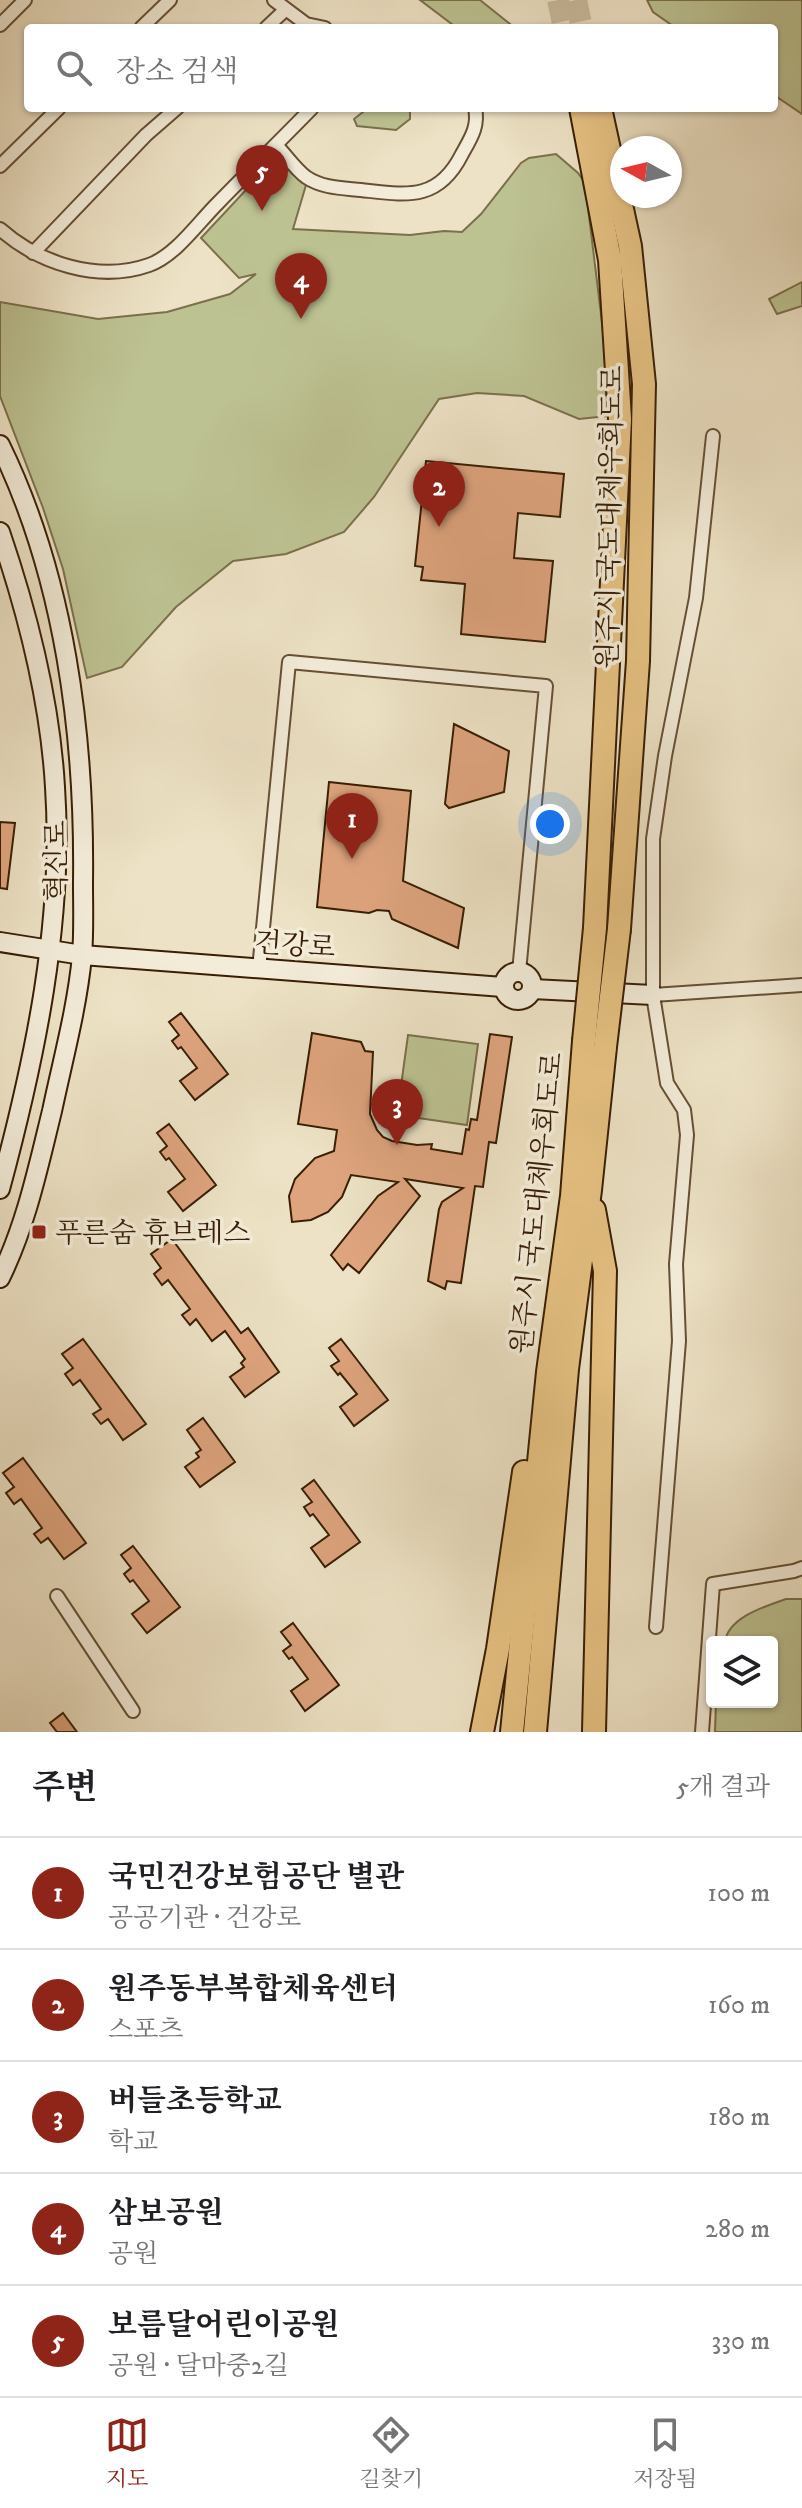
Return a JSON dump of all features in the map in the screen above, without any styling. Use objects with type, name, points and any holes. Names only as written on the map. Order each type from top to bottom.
[{"type":"highway","name":"원주시 국도대체우회도로","points":[[557,1370],[581,1193],[594,1044],[595,928],[620,419],[610,260],[582,112]]},
{"type":"highway","name":"원주시 국도대체우회도로","points":[[594,1044],[619,929],[638,661],[644,384],[630,246],[601,112]]},
{"type":"highway","points":[[482,1732],[498,1649],[556,1241],[581,1193]]},
{"type":"highway","points":[[581,1193],[605,1271],[594,1732]]},
{"type":"highway","points":[[512,1732],[557,1370]]},
{"type":"highway","points":[[535,1732],[557,1370]]},
{"type":"street","points":[[0,25],[25,0]]},
{"type":"street","points":[[145,24],[170,0]]},
{"type":"street","points":[[274,0],[306,24]]},
{"type":"street","points":[[270,24],[285,10]]},
{"type":"street","points":[[0,166],[55,112]]},
{"type":"street","points":[[33,253],[146,135],[172,112]]},
{"type":"street","points":[[0,229],[19,247],[47,261],[107,272],[150,265],[184,241],[308,112]]},
{"type":"street","points":[[276,145],[306,176],[327,187],[398,195],[420,194],[441,183],[456,167],[478,122],[476,112]]},
{"type":"street","points":[[656,1627],[679,1341],[676,1264],[687,1135],[684,1110],[667,1083],[653,995],[653,839],[665,756],[696,598],[713,436]]},
{"type":"street","name":"혁신로","points":[[0,445],[49,579],[71,681],[84,826],[82,955],[73,1018],[33,1192],[0,1278]]},
{"type":"street","name":"혁신로","points":[[0,532],[33,637],[55,785],[57,846],[42,1010],[0,1189]]},
{"type":"street","points":[[259,969],[289,662],[546,686],[519,972]]},
{"type":"street","points":[[0,942],[49,949]]},
{"type":"street","name":"건강로","points":[[49,949],[82,955],[503,987]]},
{"type":"street","points":[[519,972],[530,979],[532,989],[527,997],[519,1001],[510,998],[503,987],[510,974],[519,972]]},
{"type":"street","points":[[532,989],[653,995],[802,985]]},
{"type":"street","points":[[702,1732],[713,1584],[802,1568]]},
{"type":"street","points":[[57,1596],[133,1711]]},
{"type":"green space","points":[[420,0],[480,0],[510,24],[452,24]]},
{"type":"green space","points":[[647,0],[802,0],[802,114],[778,98],[778,24],[670,24],[653,12]]},
{"type":"green space","points":[[363,112],[410,112],[410,119],[396,130],[357,126],[354,119]]},
{"type":"green space","points":[[556,154],[585,183],[604,339],[607,416],[579,419],[524,396],[477,393],[439,399],[374,497],[344,532],[286,554],[233,561],[176,607],[122,667],[87,678],[63,569],[0,396],[0,302],[98,319],[167,312],[230,294],[256,274],[239,278],[201,238],[276,158],[288,164],[306,185],[293,229],[410,235],[462,232],[481,214],[521,163],[529,158]]},
{"type":"green space","points":[[802,282],[802,306],[777,314],[769,299]]},
{"type":"green space","points":[[408,1035],[478,1044],[467,1125],[397,1115]]},
{"type":"green space","points":[[786,1599],[802,1599],[802,1732],[715,1732],[716,1708],[778,1708],[778,1636],[727,1636],[740,1619]]},
{"type":"building","points":[[426,461],[564,474],[560,517],[518,513],[514,558],[553,561],[545,642],[461,634],[465,584],[421,580],[423,567],[415,566]]},
{"type":"building","points":[[454,724],[509,751],[504,792],[449,808],[445,804]]},
{"type":"building","points":[[329,782],[411,791],[403,881],[464,908],[458,948],[392,919],[389,911],[369,913],[317,907]]},
{"type":"building","points":[[0,822],[15,823],[7,889],[0,888]]},
{"type":"building","points":[[181,1013],[228,1074],[195,1100],[180,1081],[197,1068],[181,1047],[178,1049],[172,1041],[179,1035],[169,1022]]},
{"type":"building","points":[[312,1033],[361,1042],[365,1051],[373,1052],[370,1114],[383,1137],[417,1145],[432,1144],[431,1149],[462,1154],[466,1129],[469,1130],[471,1119],[477,1120],[490,1034],[512,1037],[496,1143],[489,1142],[483,1187],[475,1186],[461,1283],[447,1281],[445,1289],[428,1281],[439,1209],[442,1202],[463,1188],[405,1179],[420,1196],[359,1273],[348,1264],[343,1270],[331,1255],[378,1196],[398,1182],[351,1175],[342,1197],[328,1212],[311,1220],[292,1222],[289,1196],[295,1179],[315,1158],[334,1151],[337,1130],[298,1124]]},
{"type":"building","points":[[169,1124],[216,1185],[183,1211],[168,1192],[185,1179],[169,1158],[166,1160],[160,1152],[167,1146],[157,1133]]},
{"type":"building","points":[[172,1239],[241,1333],[248,1328],[279,1372],[245,1397],[230,1377],[244,1367],[241,1363],[245,1359],[225,1331],[212,1341],[196,1319],[190,1325],[182,1315],[190,1309],[168,1280],[162,1285],[154,1274],[161,1268],[151,1254]]},
{"type":"building","points":[[83,1339],[146,1424],[123,1440],[108,1419],[101,1424],[93,1414],[101,1409],[80,1380],[73,1385],[65,1374],[73,1368],[62,1354]]},
{"type":"building","points":[[341,1339],[388,1400],[354,1426],[340,1407],[357,1394],[331,1366],[339,1361],[329,1348]]},
{"type":"building","points":[[203,1418],[235,1462],[200,1487],[185,1467],[199,1457],[196,1453],[201,1450],[187,1430]]},
{"type":"building","points":[[23,1458],[86,1543],[64,1559],[48,1538],[41,1543],[34,1534],[42,1528],[21,1499],[14,1504],[6,1493],[14,1487],[3,1473]]},
{"type":"building","points":[[314,1480],[360,1542],[325,1567],[311,1548],[329,1535],[304,1507],[312,1502],[302,1489]]},
{"type":"building","points":[[133,1546],[180,1607],[147,1633],[132,1614],[149,1601],[133,1580],[130,1582],[124,1574],[131,1568],[121,1555]]},
{"type":"building","points":[[293,1623],[339,1685],[305,1711],[291,1691],[308,1679],[292,1657],[289,1659],[283,1651],[291,1645],[281,1632]]},
{"type":"building","points":[[63,1713],[77,1732],[57,1732],[50,1723]]},
{"type":"tunnel","points":[[558,0],[563,24]]},
{"type":"tunnel","points":[[576,0],[581,24]]},
{"type":"place","name":"보름달어린이공원","points":[[262,211]]},
{"type":"place","name":"삼보공원","points":[[301,319]]},
{"type":"place","name":"원주동부복합체육센터","points":[[439,527]]},
{"type":"place","name":"국민건강보험공단 별관","points":[[352,859]]},
{"type":"place","name":"버들초등학교","points":[[397,1145]]},
{"type":"place","name":"푸른숨 휴브레스","points":[[39,1232]]}]
